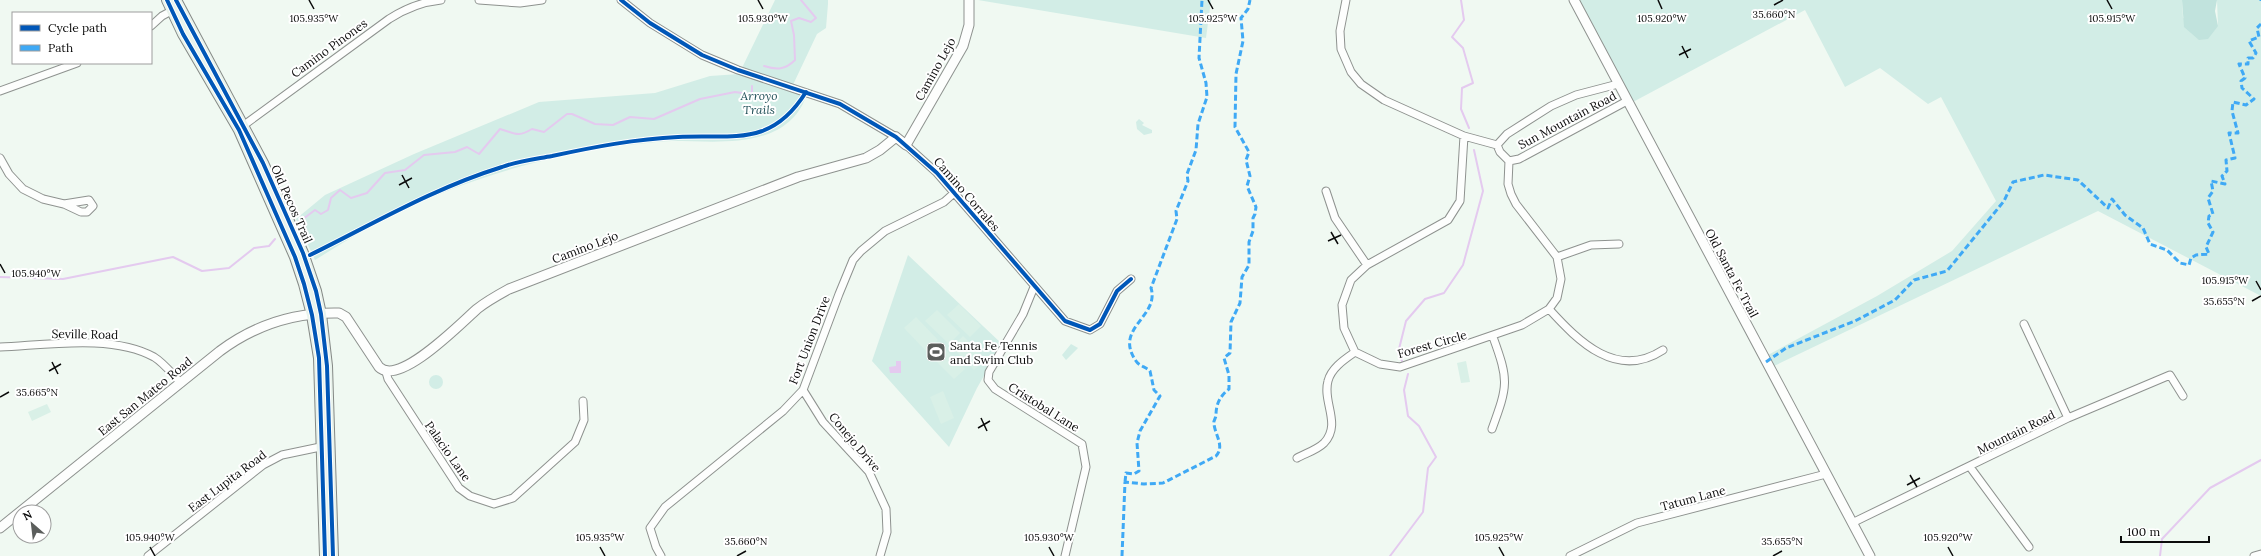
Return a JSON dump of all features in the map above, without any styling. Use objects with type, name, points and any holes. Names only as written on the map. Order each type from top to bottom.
[{"type":"main road","name":"Old Pecos Trail","points":[[167,0],[175,6],[194,55],[241,127],[303,253],[327,366],[325,556]]},
{"type":"main road","name":"Old Pecos Trail","points":[[326,446],[333,556]]},
{"type":"street","name":"Camino Pinones","points":[[241,127],[389,18],[413,5],[441,0]]},
{"type":"street","points":[[479,0],[520,3],[542,0]]},
{"type":"street","name":"Camino Corrales","points":[[621,0],[650,23],[702,55],[738,70],[840,104],[896,137],[937,172],[1034,287],[1065,321],[1090,330],[1100,324],[1117,291],[1131,278]]},
{"type":"street","name":"Camino Lejo","points":[[906,145],[963,46],[968,25],[969,0]]},
{"type":"street","points":[[1346,0],[1340,31],[1341,49],[1351,72],[1361,84],[1384,100],[1464,136],[1497,145]]},
{"type":"street","name":"Old Santa Fe Trail","points":[[1574,0],[1870,556]]},
{"type":"street","points":[[152,25],[175,6]]},
{"type":"street","points":[[0,91],[74,64]]},
{"type":"street","name":"Sun Mountain Road","points":[[1618,84],[1576,95],[1551,106],[1507,134],[1497,145],[1500,152],[1508,161],[1528,155],[1627,101]]},
{"type":"street","points":[[1297,458],[1317,448],[1329,436],[1332,428],[1332,419],[1327,391],[1328,380],[1338,365],[1355,352],[1344,328],[1342,305],[1351,280],[1367,264],[1448,220],[1460,201],[1464,136]]},
{"type":"street","name":"Camino Lejo","points":[[386,372],[397,370],[419,358],[451,334],[484,304],[509,289],[798,177],[866,158],[880,150],[896,137]]},
{"type":"street","points":[[0,158],[9,174],[24,189],[43,199],[64,204]]},
{"type":"street","name":"Forest Circle","points":[[1355,352],[1380,364],[1400,367],[1493,337],[1522,325],[1549,309],[1557,298],[1562,280],[1557,257],[1510,194],[1508,184],[1508,161]]},
{"type":"street","points":[[1326,191],[1335,218],[1367,264]]},
{"type":"street","name":"Fort Union Drive","points":[[661,556],[656,547],[650,528],[665,507],[783,411],[803,390],[853,260],[885,231],[944,202],[954,193]]},
{"type":"street","points":[[1557,257],[1591,245],[1619,244]]},
{"type":"street","name":"Cristobal Lane","points":[[1034,287],[1023,314],[989,372],[988,380],[995,389],[1082,444],[1086,466],[1065,556]]},
{"type":"street","points":[[1549,309],[1575,336],[1589,347],[1616,360],[1639,361],[1651,358],[1663,350]]},
{"type":"street","points":[[317,315],[339,313],[344,316],[375,363],[386,372]]},
{"type":"street","name":"East San Mateo Road","points":[[0,528],[220,351],[248,332],[286,319],[317,315]]},
{"type":"street","points":[[2024,324],[2068,418]]},
{"type":"street","points":[[1492,429],[1502,401],[1506,383],[1505,373],[1493,337]]},
{"type":"street","name":"Seville Road","points":[[0,347],[101,343],[123,346],[155,357],[181,383]]},
{"type":"street","name":"Palacio Lane","points":[[386,372],[388,379],[459,488],[470,496],[494,504],[513,498],[575,442],[584,420],[583,401]]},
{"type":"street","name":"Mountain Road","points":[[1852,522],[1970,467],[2068,418],[2170,375],[2182,396]]},
{"type":"street","name":"Conejo Drive","points":[[803,390],[823,422],[869,472],[884,503],[886,509],[887,532],[880,556]]},
{"type":"street","name":"East Lupita Road","points":[[148,556],[263,465],[290,453],[326,446]]},
{"type":"street","points":[[1970,467],[2029,547]]},
{"type":"street","name":"Tatum Lane","points":[[1570,556],[1637,523],[1826,474]]},
{"type":"street","points":[[2254,556],[2261,554]]},
{"type":"green space","name":"Arroyo Trails","points":[[775,0],[828,0],[826,28],[817,34],[791,89],[806,95],[804,102],[797,114],[781,128],[768,134],[744,140],[720,142],[661,141],[596,150],[534,163],[473,181],[414,205],[367,228],[315,260],[296,219],[325,195],[414,154],[539,102],[655,93],[710,76],[739,74]]},
{"type":"green space","points":[[978,0],[1211,0],[1206,38]]},
{"type":"green space","points":[[1579,0],[2182,0],[2183,18],[2218,26],[2217,0],[2261,0],[2261,296],[2098,211],[1774,366],[1768,355],[1877,296],[1952,251],[1996,201],[1941,97],[1928,104],[1880,68],[1845,87],[1805,10],[1633,102]]},
{"type":"green space","points":[[1139,119],[1144,123],[1142,125],[1152,130],[1152,133],[1144,135],[1137,129],[1136,122]]},
{"type":"green space","name":"Santa Fe Tennis and Swim Club","points":[[908,255],[1002,344],[977,388],[949,447],[872,361]]},
{"type":"green space","points":[[959,304],[981,326],[970,337],[947,315]]},
{"type":"green space","points":[[937,310],[960,333],[949,344],[925,321]]},
{"type":"green space","points":[[916,317],[938,340],[926,351],[904,328]]},
{"type":"green space","points":[[963,336],[986,359],[974,370],[952,347]]},
{"type":"green space","points":[[1071,344],[1078,348],[1066,360],[1062,355]]},
{"type":"green space","points":[[942,346],[965,369],[954,379],[931,356]]},
{"type":"green space","points":[[1466,361],[1470,382],[1461,383],[1457,363]]},
{"type":"green space","points":[[433,375],[439,375],[443,379],[443,385],[439,389],[433,389],[429,385],[429,379]]},
{"type":"green space","points":[[943,391],[954,418],[941,424],[930,397]]},
{"type":"green space","points":[[47,404],[51,412],[32,421],[28,412]]},
{"type":"shaded area","points":[[2182,0],[2217,0],[2215,11],[2218,26],[2208,39],[2199,40],[2184,27]]},
{"type":"shaded area","points":[[896,361],[901,361],[901,373],[890,373],[889,367],[896,366]]},
{"type":"waterway","points":[[764,66],[781,68],[788,66],[795,60],[794,35],[791,21],[799,18],[811,22],[816,18],[801,0]]},
{"type":"waterway","points":[[1461,0],[1464,20],[1452,37],[1463,48],[1473,83],[1462,88],[1461,109],[1469,128]]},
{"type":"waterway","points":[[299,222],[315,210],[321,214],[328,210],[331,198],[340,190],[351,198],[367,193],[385,173],[405,170],[424,155],[455,152],[467,147],[479,154],[500,129],[516,134],[527,132],[532,129],[544,132],[567,114],[572,114],[595,124],[613,125],[630,117],[654,119],[700,99],[735,92],[749,94],[752,92],[752,86]]},
{"type":"waterway","points":[[1402,361],[1398,353],[1406,321],[1425,299],[1444,293],[1463,265],[1483,191],[1474,150]]},
{"type":"waterway","points":[[0,277],[63,279],[173,257],[202,271],[229,268],[254,248],[269,246],[275,239]]},
{"type":"waterway","points":[[1390,556],[1423,512],[1428,468],[1436,457],[1419,426],[1408,416],[1404,390],[1408,374]]},
{"type":"waterway","points":[[2160,556],[2162,539],[2210,488],[2261,460]]},
{"type":"marked path","points":[[1125,482],[1126,473],[1134,474],[1139,471],[1137,443],[1140,431],[1160,396],[1154,390],[1150,371],[1136,361],[1130,350],[1130,340],[1133,331],[1149,307],[1152,298],[1151,288],[1177,219],[1176,211],[1188,181],[1187,174],[1196,150],[1198,124],[1207,97],[1206,83],[1199,58],[1202,0]]},
{"type":"marked path","points":[[1122,556],[1125,482],[1144,484],[1163,483],[1216,456],[1220,448],[1214,422],[1219,400],[1229,389],[1229,375],[1224,358],[1230,353],[1231,322],[1240,303],[1242,277],[1249,265],[1249,242],[1253,231],[1253,218],[1256,207],[1247,186],[1250,176],[1246,160],[1249,152],[1235,127],[1236,74],[1243,41],[1241,18],[1248,9],[1250,0]]},
{"type":"marked path","points":[[1766,362],[1786,348],[1855,321],[1895,300],[1914,280],[1947,271],[2004,201],[2013,182],[2044,175],[2078,180],[2108,208],[2112,199],[2125,215],[2143,228],[2150,244],[2167,250],[2180,263],[2189,265],[2191,258],[2196,255],[2209,254],[2206,247],[2213,232],[2208,223],[2209,216],[2213,214],[2208,198],[2213,191],[2211,181],[2225,184],[2222,176],[2227,171],[2226,160],[2235,158],[2229,133],[2238,133],[2232,111],[2233,102],[2246,105],[2254,99],[2242,88],[2241,81],[2245,78],[2239,64],[2248,64],[2248,58],[2253,58],[2256,53],[2249,41],[2259,37],[2257,28],[2261,24]]},
{"type":"cycle path","points":[[167,0],[183,34],[239,130],[295,257],[304,284],[312,315],[319,358],[325,556]]},
{"type":"cycle path","points":[[176,0],[263,163],[303,253],[316,291],[321,314],[327,366],[333,556]]},
{"type":"cycle path","points":[[621,0],[650,23],[702,55],[738,70],[840,104],[896,137],[937,173],[1065,321],[1090,330],[1100,324],[1117,291],[1131,279]]},
{"type":"cycle path","points":[[310,255],[452,185],[508,165],[630,142],[662,138],[733,136],[750,134],[765,130],[779,122],[793,110],[806,92]]},
{"type":"place","name":"Santa Fe Tennis and Swim Club","points":[[936,352]]}]
